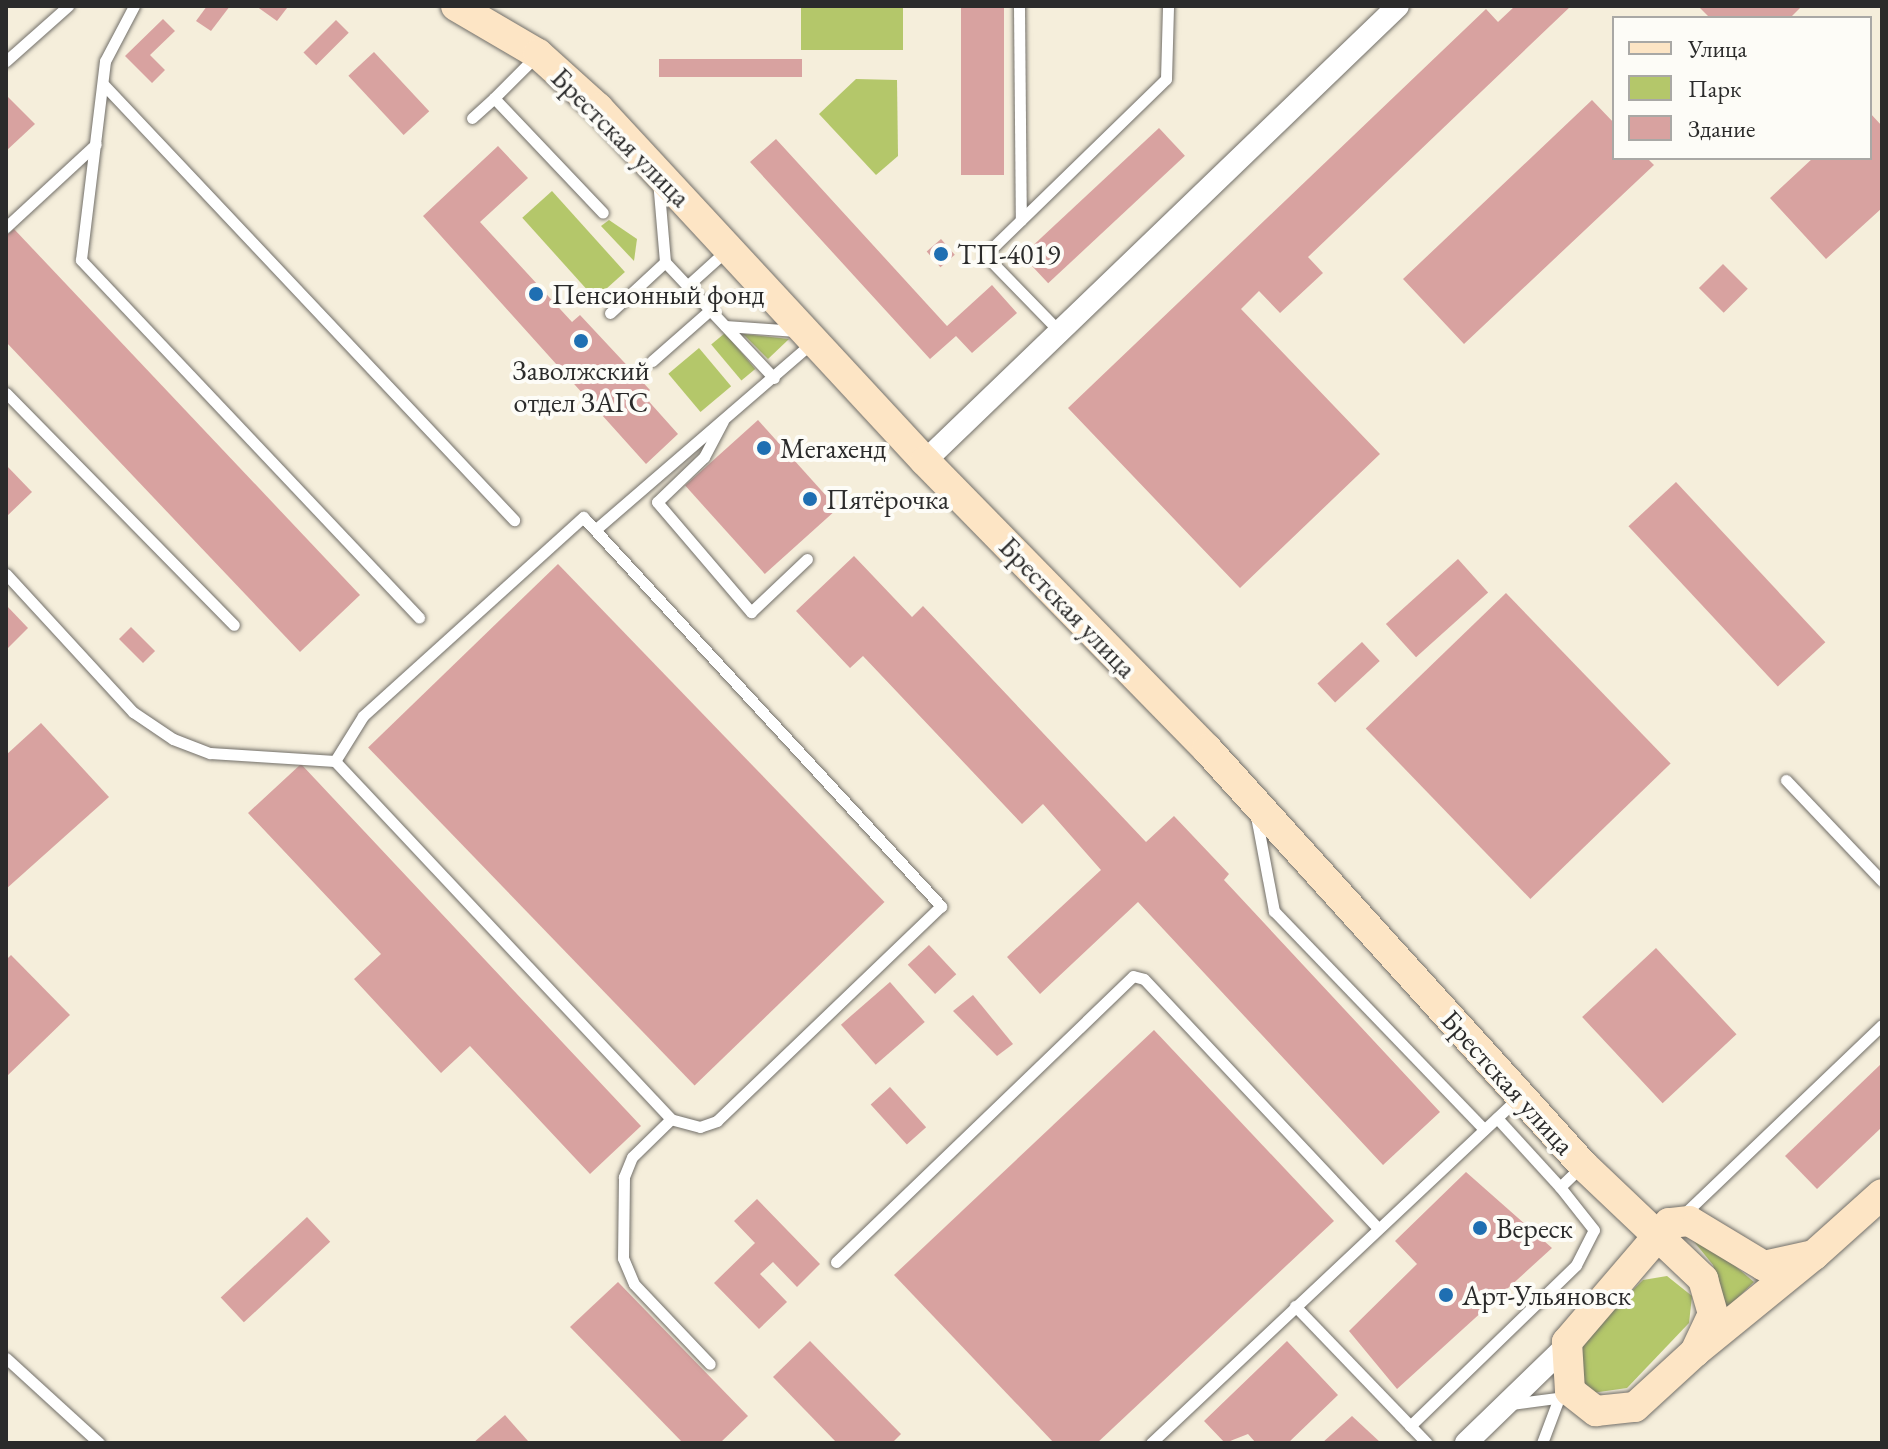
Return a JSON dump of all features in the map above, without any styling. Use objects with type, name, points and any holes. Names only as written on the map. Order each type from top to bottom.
[{"type":"street","name":"Брестская улица","points":[[456,6],[538,54],[657,172],[925,461],[1253,799],[1583,1165],[1667,1228],[1712,1296],[1709,1334],[1695,1352]]},
{"type":"street","points":[[925,461],[1398,6]]},
{"type":"street","points":[[1564,1348],[1565,1399],[1596,1411],[1625,1410],[1814,1255],[1882,1194]]},
{"type":"street","points":[[1466,1443],[1564,1348],[1667,1228],[1696,1224],[1754,1263],[1778,1267],[1814,1255]]},
{"type":"lane","points":[[6,61],[68,6]]},
{"type":"lane","points":[[134,6],[105,61],[81,260],[419,617]]},
{"type":"lane","points":[[1019,6],[1021,220]]},
{"type":"lane","points":[[1058,330],[985,255],[1166,79],[1168,6]]},
{"type":"lane","points":[[472,118],[538,54]]},
{"type":"lane","points":[[104,85],[514,520]]},
{"type":"lane","points":[[494,98],[603,213]]},
{"type":"lane","points":[[6,227],[96,144]]},
{"type":"lane","points":[[657,172],[665,262],[774,378]]},
{"type":"lane","points":[[687,286],[729,248]]},
{"type":"lane","points":[[610,313],[665,262]]},
{"type":"lane","points":[[652,361],[710,310]]},
{"type":"lane","points":[[725,326],[810,336]]},
{"type":"lane","points":[[595,530],[774,378],[810,336]]},
{"type":"lane","points":[[6,393],[234,625]]},
{"type":"lane","points":[[723,421],[704,457],[657,502],[751,612],[807,559]]},
{"type":"lane","points":[[6,574],[133,712],[173,739],[210,753],[335,761],[671,1119],[700,1127],[717,1121],[941,906],[583,517],[363,716],[335,761]]},
{"type":"lane","points":[[1786,780],[1882,881]]},
{"type":"lane","points":[[1253,799],[1274,911],[1484,1129]]},
{"type":"lane","points":[[836,1262],[1133,976],[1144,979],[1378,1228]]},
{"type":"lane","points":[[1667,1228],[1882,1025]]},
{"type":"lane","points":[[1151,1443],[1520,1096]]},
{"type":"lane","points":[[1410,1426],[1576,1265],[1594,1230],[1560,1187],[1497,1118]]},
{"type":"lane","points":[[671,1119],[632,1157],[624,1177],[623,1258],[634,1284],[710,1364]]},
{"type":"lane","points":[[1560,1187],[1583,1165]]},
{"type":"lane","points":[[1295,1306],[1427,1443]]},
{"type":"lane","points":[[6,1358],[99,1443]]},
{"type":"lane","points":[[1506,1404],[1565,1399]]},
{"type":"lane","points":[[1542,1443],[1565,1399]]},
{"type":"green space","points":[[801,6],[903,6],[903,50],[801,50]]},
{"type":"green space","points":[[856,79],[897,80],[898,156],[876,175],[819,114]]},
{"type":"green space","points":[[552,191],[625,272],[595,299],[522,218]]},
{"type":"green space","points":[[609,220],[637,239],[634,261],[601,226]]},
{"type":"green space","points":[[725,333],[755,369],[741,381],[711,345]]},
{"type":"green space","points":[[743,334],[789,339],[768,359]]},
{"type":"green space","points":[[699,348],[731,386],[700,412],[668,374]]},
{"type":"green space","points":[[1694,1231],[1754,1282],[1727,1308],[1713,1265],[1692,1239]]},
{"type":"green space","points":[[1667,1276],[1692,1296],[1689,1323],[1627,1388],[1592,1393],[1581,1385],[1580,1342],[1643,1280]]},
{"type":"building","points":[[207,6],[230,6],[211,31],[196,21]]},
{"type":"building","points":[[256,6],[283,6],[287,8],[277,21]]},
{"type":"building","points":[[961,6],[1004,6],[1004,175],[961,175]]},
{"type":"building","points":[[1515,6],[1571,6],[1308,257],[1323,273],[1280,313],[1259,291],[1241,309],[1380,454],[1240,588],[1068,408],[1486,9],[1498,22]]},
{"type":"building","points":[[1698,6],[1802,6],[1792,16],[1708,16]]},
{"type":"building","points":[[163,19],[175,31],[150,55],[165,70],[152,83],[125,56]]},
{"type":"building","points":[[336,20],[349,33],[316,65],[303,53]]},
{"type":"building","points":[[374,52],[429,111],[404,135],[348,76]]},
{"type":"building","points":[[659,59],[802,59],[802,77],[659,77]]},
{"type":"building","points":[[6,95],[35,124],[6,151]]},
{"type":"building","points":[[1592,100],[1612,121],[1612,160],[1649,160],[1654,165],[1464,344],[1403,279]]},
{"type":"building","points":[[1872,115],[1882,126],[1882,208],[1826,259],[1770,198],[1811,160],[1872,160]]},
{"type":"building","points":[[1159,128],[1185,156],[1048,283],[1022,256]]},
{"type":"building","points":[[776,139],[947,326],[992,285],[1017,313],[972,353],[956,336],[930,359],[750,162]]},
{"type":"building","points":[[498,146],[528,178],[480,222],[572,322],[580,315],[650,390],[644,396],[678,434],[646,464],[423,216]]},
{"type":"building","points":[[14,229],[360,595],[300,652],[6,342],[6,236]]},
{"type":"building","name":"ТП-4019","points":[[941,239],[955,255],[940,267],[927,251]]},
{"type":"building","points":[[1723,264],[1748,289],[1724,313],[1699,288]]},
{"type":"building","points":[[758,420],[838,508],[765,574],[685,486]]},
{"type":"building","points":[[6,465],[32,492],[6,517]]},
{"type":"building","points":[[1676,482],[1825,642],[1778,686],[1628,526]]},
{"type":"building","points":[[854,556],[912,617],[923,606],[1146,842],[1174,816],[1229,874],[1224,880],[1440,1112],[1383,1165],[1138,902],[1040,994],[1007,957],[1101,870],[1043,804],[1022,824],[863,656],[850,668],[796,611]]},
{"type":"building","points":[[1458,559],[1488,592],[1416,657],[1386,624]]},
{"type":"building","points":[[558,564],[884,902],[695,1085],[368,747]]},
{"type":"building","points":[[1506,593],[1671,763],[1530,899],[1366,728]]},
{"type":"building","points":[[6,605],[28,628],[6,650]]},
{"type":"building","points":[[131,627],[155,651],[143,663],[119,639]]},
{"type":"building","points":[[1362,642],[1380,661],[1335,703],[1317,684]]},
{"type":"building","points":[[41,723],[109,797],[6,889],[6,755]]},
{"type":"building","points":[[301,764],[641,1126],[590,1174],[470,1046],[441,1073],[354,979],[381,954],[248,813]]},
{"type":"building","points":[[929,945],[956,974],[935,994],[908,965]]},
{"type":"building","points":[[1656,948],[1736,1034],[1663,1103],[1582,1017]]},
{"type":"building","points":[[11,955],[70,1015],[6,1077],[6,960]]},
{"type":"building","points":[[890,982],[925,1022],[876,1065],[841,1025]]},
{"type":"building","points":[[973,995],[1013,1044],[997,1056],[953,1011]]},
{"type":"building","points":[[1154,1030],[1334,1221],[1097,1443],[1054,1443],[894,1275]]},
{"type":"building","points":[[1882,1063],[1882,1127],[1817,1189],[1785,1156]]},
{"type":"building","points":[[890,1087],[926,1127],[907,1145],[871,1104]]},
{"type":"building","name":"Арт-Ульяновск","points":[[1466,1172],[1552,1248],[1397,1389],[1349,1331],[1417,1264],[1395,1241]]},
{"type":"building","points":[[757,1199],[820,1264],[797,1287],[773,1262],[760,1274],[787,1302],[759,1329],[714,1283],[755,1243],[734,1221]]},
{"type":"building","points":[[307,1217],[330,1242],[244,1322],[221,1297]]},
{"type":"building","points":[[618,1282],[748,1416],[720,1443],[683,1443],[570,1327]]},
{"type":"building","points":[[810,1341],[901,1434],[892,1443],[837,1443],[773,1377]]},
{"type":"building","points":[[1287,1341],[1338,1395],[1288,1443],[1256,1443],[1248,1434],[1225,1443],[1204,1421]]},
{"type":"building","points":[[505,1415],[528,1441],[473,1443]]},
{"type":"building","points":[[1352,1416],[1381,1443],[1322,1443]]},
{"type":"place","name":"ТП-4019","points":[[941,254]]},
{"type":"place","name":"Пенсионный фонд","points":[[536,294]]},
{"type":"place","name":"Заволжский отдел ЗАГС","points":[[581,341]]},
{"type":"place","name":"Мегахенд","points":[[764,448]]},
{"type":"place","name":"Пятёрочка","points":[[810,499]]},
{"type":"place","name":"Вереск","points":[[1480,1228]]},
{"type":"place","name":"Арт-Ульяновск","points":[[1446,1295]]}]
